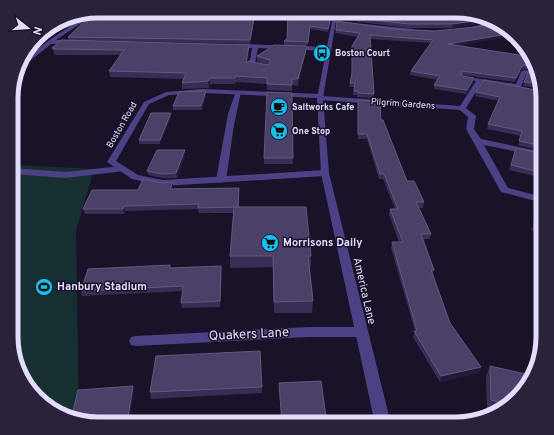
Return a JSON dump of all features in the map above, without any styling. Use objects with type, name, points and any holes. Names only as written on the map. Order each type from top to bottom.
[{"type":"street","points":[[331,18],[334,21],[408,31],[423,31]]},
{"type":"street","points":[[87,19],[97,19]]},
{"type":"street","points":[[28,60],[50,42],[83,20]]},
{"type":"street","name":"America Lane","points":[[334,21],[320,97],[325,173],[381,417]]},
{"type":"street","points":[[452,31],[488,25]]},
{"type":"street","points":[[50,42],[80,42]]},
{"type":"street","points":[[232,46],[329,49]]},
{"type":"street","points":[[255,47],[252,65],[267,68]]},
{"type":"street","points":[[517,86],[524,72],[532,73]]},
{"type":"street","points":[[463,77],[517,86],[517,88],[536,91]]},
{"type":"street","points":[[480,80],[466,104],[462,108],[472,116],[470,129],[504,190],[536,198]]},
{"type":"street","name":"Boston Road","points":[[121,169],[112,162],[146,102],[168,93],[202,91],[320,97]]},
{"type":"street","points":[[221,180],[225,159],[226,140],[233,105],[238,92]]},
{"type":"street","name":"Pilgrim Gardens","points":[[320,97],[462,108]]},
{"type":"street","points":[[478,141],[536,153]]},
{"type":"street","points":[[18,171],[66,175],[121,169],[135,177],[163,183],[325,173]]},
{"type":"street","name":"Quakers Lane","points":[[136,341],[309,332],[361,332]]},
{"type":"green space","name":"Hanbury Stadium","points":[[18,165],[94,169],[76,231],[79,414],[67,411],[53,404],[45,397],[34,386],[22,363],[18,342]]},
{"type":"building","points":[[254,18],[250,40],[68,37],[87,19]]},
{"type":"building","points":[[288,18],[331,18],[328,29],[310,26],[308,42],[284,41],[287,39]]},
{"type":"building","points":[[354,18],[461,18],[476,21],[452,24],[409,24]]},
{"type":"building","points":[[337,21],[393,29],[435,31],[488,25],[505,34],[448,44],[524,56],[529,65],[524,65],[516,78],[461,71],[462,76],[474,78],[467,90],[434,85],[440,76],[411,71],[433,40],[370,35],[374,94],[358,93],[358,91],[354,91],[355,83],[350,83],[352,74],[352,46],[360,33],[336,30]]},
{"type":"building","points":[[61,40],[249,45],[246,63],[249,61],[267,65],[270,64],[270,60],[257,56],[274,45],[307,46],[298,79],[292,79],[292,85],[267,84],[267,78],[235,76],[235,78],[210,78],[208,81],[182,83],[186,73],[109,71],[124,50],[52,48]]},
{"type":"building","points":[[528,72],[532,72],[534,83],[524,82]]},
{"type":"building","points":[[484,80],[535,90],[536,145],[519,141],[522,131],[488,124],[500,97],[476,92]]},
{"type":"building","points":[[206,91],[201,106],[173,106],[179,92]]},
{"type":"building","points":[[267,92],[292,93],[293,158],[264,158]]},
{"type":"building","points":[[358,100],[373,101],[373,104],[380,104],[381,120],[383,120],[407,181],[414,181],[424,202],[416,202],[431,234],[421,234],[434,270],[431,270],[450,323],[481,367],[441,376],[414,331],[417,331],[392,242],[403,242],[390,209],[398,209],[384,174],[380,174],[367,134],[358,134]]},
{"type":"building","points":[[151,113],[171,113],[160,140],[139,140]]},
{"type":"building","points":[[516,148],[536,152],[536,171],[511,165]]},
{"type":"building","points":[[157,150],[185,150],[176,173],[162,174],[147,171]]},
{"type":"building","points":[[143,179],[162,183],[173,182],[170,189],[239,188],[238,207],[198,208],[199,204],[124,206],[123,209],[83,209],[92,190],[138,190]]},
{"type":"building","name":"Morrisons Daily","points":[[234,207],[306,207],[311,256],[308,256],[313,301],[274,302],[273,256],[230,256]]},
{"type":"building","points":[[536,211],[536,226],[534,226]]},
{"type":"building","points":[[170,265],[170,268],[221,266],[220,301],[181,303],[183,286],[81,291],[88,269]]},
{"type":"building","points":[[260,351],[262,387],[150,392],[156,356]]},
{"type":"building","points":[[490,366],[527,374],[523,382],[503,403],[491,400]]},
{"type":"building","points":[[321,381],[326,417],[281,417],[279,383]]},
{"type":"building","points":[[133,386],[128,417],[93,417],[73,413],[78,390]]},
{"type":"place","name":"Boston Court","points":[[322,53]]},
{"type":"place","name":"Saltworks Cafe","points":[[279,107]]},
{"type":"place","name":"One Stop","points":[[279,131]]},
{"type":"place","name":"Morrisons Daily","points":[[270,243]]},
{"type":"place","name":"Hanbury Stadium","points":[[44,287]]}]
